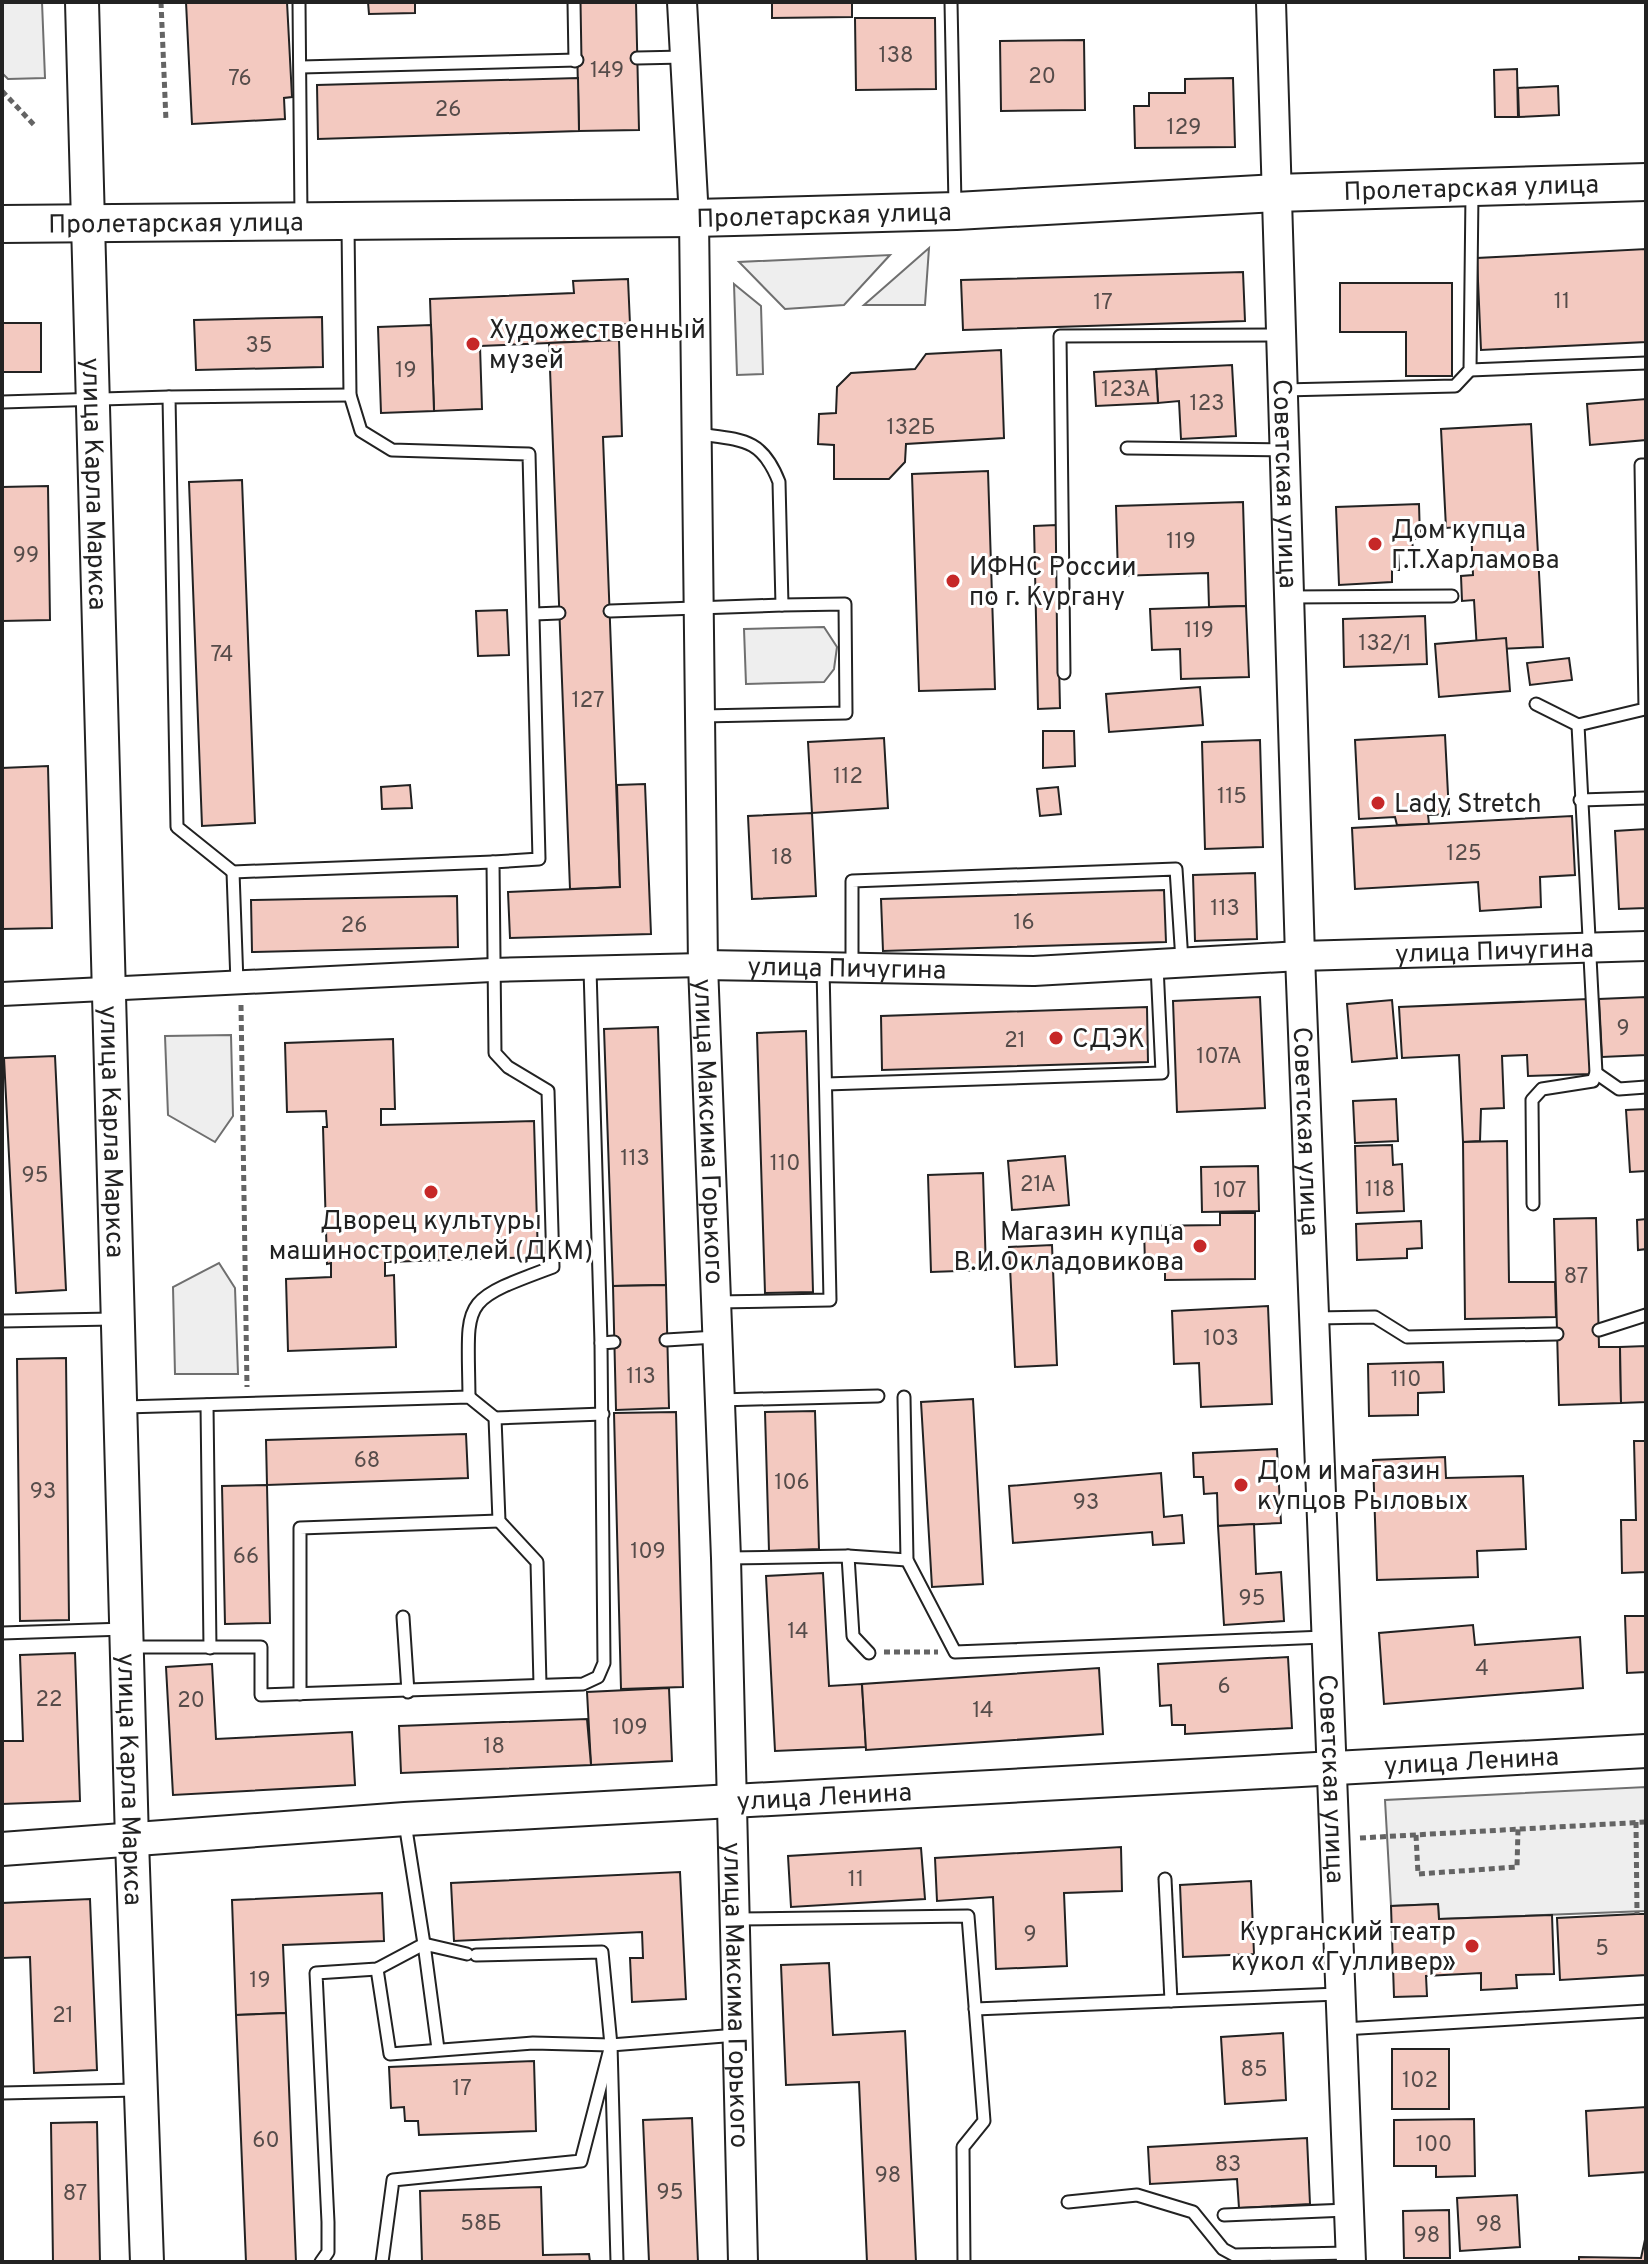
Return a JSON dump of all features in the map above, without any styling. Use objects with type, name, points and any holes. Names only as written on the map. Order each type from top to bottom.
[{"type":"main road","name":"улица Карла Маркса","points":[[82,2],[132,1841],[147,2262]]},
{"type":"main road","name":"Пролетарская улица","points":[[2,224],[694,218],[956,211],[1275,193],[1646,182]]},
{"type":"main road","name":"улица Ленина","points":[[2,1849],[405,1819],[1646,1751]]},
{"type":"street","name":"улица Максима Горького","points":[[682,2],[694,218],[703,965],[726,1558],[743,2262]]},
{"type":"street","name":"Советская улица","points":[[1271,2],[1300,956],[1351,2257]]},
{"type":"street","name":"улица Пичугина","points":[[2,994],[492,970],[703,965],[1034,971],[1300,956],[1646,946]]},
{"type":"lane","points":[[299,2],[301,222]]},
{"type":"lane","points":[[301,67],[576,61],[574,2]]},
{"type":"lane","points":[[951,2],[956,211]]},
{"type":"lane","points":[[637,58],[685,57]]},
{"type":"lane","points":[[1283,390],[1455,386],[1470,370],[1472,189]]},
{"type":"lane","points":[[169,397],[177,827],[233,872],[539,859],[529,454],[392,450],[361,431],[350,395],[347,222]]},
{"type":"lane","points":[[1064,673],[1060,336],[1280,335]]},
{"type":"lane","points":[[1470,370],[1646,363]]},
{"type":"lane","points":[[2,402],[350,395]]},
{"type":"lane","points":[[699,434],[740,439],[760,448],[773,466],[779,482],[782,605]]},
{"type":"lane","points":[[1127,448],[1283,450]]},
{"type":"lane","points":[[1536,704],[1578,725],[1645,709],[1641,465],[1646,465]]},
{"type":"lane","points":[[1290,597],[1452,596]]},
{"type":"lane","points":[[610,611],[845,604],[846,713],[702,716]]},
{"type":"lane","points":[[534,614],[559,613]]},
{"type":"lane","points":[[1533,1204],[1532,1100],[1542,1089],[1593,1081],[1596,1073],[1578,725]]},
{"type":"lane","points":[[1580,800],[1646,798]]},
{"type":"lane","points":[[469,1397],[469,1325],[476,1302],[497,1288],[553,1267],[548,1091],[508,1067],[495,1053],[493,862]]},
{"type":"lane","points":[[826,1084],[1162,1073],[1176,869],[852,881],[852,968]]},
{"type":"lane","points":[[233,872],[239,982]]},
{"type":"lane","points":[[715,1302],[830,1300],[823,967]]},
{"type":"lane","points":[[2,1633],[127,1638],[210,1648],[261,1647],[261,1695],[583,1684],[598,1677],[604,1663],[603,1414],[590,969]]},
{"type":"lane","points":[[1596,1073],[1619,1089],[1646,1087]]},
{"type":"lane","points":[[1599,1330],[1646,1315]]},
{"type":"lane","points":[[1315,1318],[1375,1317],[1407,1337],[1557,1334]]},
{"type":"lane","points":[[2,1321],[118,1319]]},
{"type":"lane","points":[[666,1340],[716,1337]]},
{"type":"lane","points":[[601,1343],[614,1342]]},
{"type":"lane","points":[[718,1400],[878,1396]]},
{"type":"lane","points":[[120,1407],[469,1397],[495,1418],[603,1414]]},
{"type":"lane","points":[[904,1397],[907,1560],[955,1652],[1327,1636]]},
{"type":"lane","points":[[207,1405],[210,1648]]},
{"type":"lane","points":[[495,1418],[499,1521],[537,1562],[540,1685]]},
{"type":"lane","points":[[300,1694],[300,1528],[499,1521]]},
{"type":"lane","points":[[726,1558],[848,1556],[907,1560]]},
{"type":"lane","points":[[848,1556],[853,1636],[869,1653]]},
{"type":"lane","points":[[403,1617],[408,1692]]},
{"type":"lane","points":[[405,1819],[438,2049]]},
{"type":"lane","points":[[1165,1879],[1171,2001]]},
{"type":"lane","points":[[735,1919],[968,1916],[984,2121],[963,2147],[964,2262]]},
{"type":"lane","points":[[321,2262],[328,2252],[328,2222],[316,1973],[377,1969],[424,1944],[472,1955],[602,1952],[611,2045],[617,2262]]},
{"type":"lane","points":[[377,1969],[390,2054],[533,2043],[611,2045],[738,2035]]},
{"type":"lane","points":[[975,2009],[1341,1994]]},
{"type":"lane","points":[[1342,2029],[1646,2011]]},
{"type":"lane","points":[[382,2262],[393,2180],[581,2161],[611,2045]]},
{"type":"lane","points":[[2,2093],[141,2090]]},
{"type":"lane","points":[[1068,2202],[1137,2195],[1193,2212],[1223,2249],[1234,2255],[1351,2257]]},
{"type":"lane","points":[[1224,2215],[1349,2210]]},
{"type":"path","points":[[161,2],[166,121]]},
{"type":"path","points":[[2,91],[36,127]]},
{"type":"path","points":[[239,982],[247,1404]]},
{"type":"path","points":[[869,1653],[955,1652]]},
{"type":"path","points":[[1636,1822],[1637,1914]]},
{"type":"path","points":[[1335,1839],[1646,1822]]},
{"type":"path","points":[[1416,1835],[1418,1874],[1517,1867],[1518,1829]]},
{"type":"shaded area","points":[[2,2],[42,2],[45,78],[8,79],[2,73]]},
{"type":"shaded area","points":[[929,248],[925,305],[864,305]]},
{"type":"shaded area","points":[[890,255],[844,305],[785,309],[739,262]]},
{"type":"shaded area","points":[[734,284],[761,306],[763,374],[737,375]]},
{"type":"shaded area","points":[[824,627],[837,647],[834,669],[824,682],[746,684],[744,629]]},
{"type":"shaded area","points":[[231,1035],[233,1116],[215,1142],[168,1115],[165,1036]]},
{"type":"shaded area","points":[[219,1263],[235,1288],[238,1374],[175,1374],[173,1287]]},
{"type":"shaded area","points":[[1646,1787],[1646,1911],[1439,1919],[1438,1904],[1391,1906],[1385,1800]]},
{"type":"building","points":[[186,2],[287,2],[292,97],[284,98],[285,119],[192,124]]},
{"type":"building","points":[[368,2],[415,2],[415,13],[369,14]]},
{"type":"building","points":[[576,2],[636,2],[639,130],[579,131]]},
{"type":"building","points":[[772,2],[852,2],[852,17],[772,18]]},
{"type":"building","points":[[855,18],[935,18],[936,89],[856,90]]},
{"type":"building","points":[[1084,40],[1085,110],[1001,111],[1000,41]]},
{"type":"building","points":[[1517,69],[1518,117],[1495,117],[1494,70]]},
{"type":"building","points":[[578,78],[579,131],[318,139],[317,85]]},
{"type":"building","points":[[1233,78],[1235,147],[1135,148],[1134,106],[1149,106],[1149,93],[1185,93],[1185,79]]},
{"type":"building","points":[[1558,86],[1559,115],[1519,117],[1518,88]]},
{"type":"building","points":[[1646,249],[1646,342],[1481,350],[1477,258]]},
{"type":"building","points":[[1243,272],[1245,321],[963,330],[961,280]]},
{"type":"building","name":"Художественный музей","points":[[628,279],[630,324],[619,325],[619,340],[480,346],[482,409],[434,411],[430,299],[574,293],[573,281]]},
{"type":"building","points":[[1340,283],[1452,283],[1452,376],[1406,376],[1406,332],[1340,332]]},
{"type":"building","points":[[322,317],[323,367],[196,370],[194,320]]},
{"type":"building","points":[[2,323],[41,323],[41,372],[2,372]]},
{"type":"building","points":[[431,325],[434,411],[381,413],[378,327]]},
{"type":"building","points":[[619,340],[622,436],[603,437],[620,887],[570,889],[549,343]]},
{"type":"building","points":[[1001,350],[1004,438],[906,444],[905,462],[889,479],[834,479],[834,445],[818,444],[819,414],[836,413],[837,387],[851,373],[915,369],[926,354]]},
{"type":"building","points":[[1232,365],[1236,436],[1181,439],[1179,401],[1158,403],[1156,369]]},
{"type":"building","points":[[1156,369],[1158,403],[1096,406],[1094,372]]},
{"type":"building","points":[[1646,399],[1646,440],[1590,445],[1587,404]]},
{"type":"building","points":[[1531,424],[1543,647],[1477,650],[1474,600],[1462,601],[1461,576],[1473,575],[1471,526],[1446,528],[1441,429]]},
{"type":"building","name":"ИФНС России по г. Кургану","points":[[988,471],[995,689],[919,691],[912,474]]},
{"type":"building","points":[[242,480],[255,823],[202,826],[189,482]]},
{"type":"building","points":[[48,486],[50,620],[2,621],[2,487]]},
{"type":"building","points":[[1243,502],[1246,606],[1209,607],[1208,573],[1118,576],[1116,506]]},
{"type":"building","name":"Дом купца Г.Т.Харламова","points":[[1419,504],[1420,539],[1412,539],[1413,550],[1398,550],[1399,570],[1392,570],[1392,582],[1339,585],[1336,507]]},
{"type":"building","points":[[1056,525],[1060,708],[1038,709],[1034,526]]},
{"type":"building","points":[[1246,606],[1249,677],[1181,679],[1180,649],[1152,650],[1150,609]]},
{"type":"building","points":[[507,610],[509,655],[478,656],[476,611]]},
{"type":"building","points":[[1425,616],[1427,664],[1344,667],[1343,619]]},
{"type":"building","points":[[1506,638],[1510,691],[1439,697],[1435,644]]},
{"type":"building","points":[[1569,658],[1572,680],[1530,685],[1527,663]]},
{"type":"building","points":[[1200,687],[1203,725],[1109,732],[1106,694]]},
{"type":"building","points":[[1043,731],[1074,731],[1075,766],[1043,768]]},
{"type":"building","points":[[1445,735],[1449,814],[1428,815],[1429,824],[1397,825],[1395,817],[1359,819],[1355,740]]},
{"type":"building","points":[[884,738],[888,808],[812,813],[808,742]]},
{"type":"building","points":[[1260,740],[1263,847],[1205,849],[1202,742]]},
{"type":"building","points":[[48,766],[52,928],[2,929],[2,768]]},
{"type":"building","points":[[645,784],[651,934],[510,938],[508,892],[620,887],[617,785]]},
{"type":"building","points":[[410,785],[412,808],[382,809],[381,787]]},
{"type":"building","points":[[1058,787],[1061,814],[1040,816],[1037,789]]},
{"type":"building","points":[[812,813],[816,896],[752,899],[748,816]]},
{"type":"building","points":[[1572,816],[1575,875],[1540,877],[1541,907],[1480,911],[1478,882],[1355,889],[1352,828]]},
{"type":"building","points":[[1646,829],[1646,908],[1619,909],[1615,831]]},
{"type":"building","points":[[1255,873],[1257,939],[1195,941],[1193,875]]},
{"type":"building","points":[[1164,890],[1166,942],[883,951],[881,899]]},
{"type":"building","points":[[457,896],[458,947],[252,952],[251,900]]},
{"type":"building","points":[[1260,997],[1265,1108],[1177,1112],[1173,1001]]},
{"type":"building","points":[[1646,997],[1646,1055],[1602,1057],[1599,999]]},
{"type":"building","points":[[1588,999],[1591,1074],[1528,1076],[1527,1055],[1502,1056],[1504,1108],[1481,1109],[1480,1141],[1463,1142],[1459,1055],[1402,1058],[1399,1007]]},
{"type":"building","points":[[1392,1000],[1397,1058],[1352,1062],[1347,1004]]},
{"type":"building","points":[[1147,1007],[1148,1062],[882,1070],[881,1016]]},
{"type":"building","points":[[658,1027],[666,1285],[613,1286],[604,1029]]},
{"type":"building","points":[[806,1031],[813,1292],[765,1293],[757,1033]]},
{"type":"building","name":"Дворец культуры машиностроителей (ДКМ)","points":[[393,1039],[395,1109],[381,1109],[381,1125],[534,1121],[538,1257],[385,1262],[385,1276],[394,1275],[396,1347],[288,1351],[286,1279],[331,1277],[331,1263],[327,1264],[323,1127],[327,1127],[326,1111],[287,1112],[285,1043]]},
{"type":"building","points":[[55,1056],[66,1290],[16,1293],[4,1058]]},
{"type":"building","points":[[1396,1099],[1398,1141],[1355,1143],[1353,1101]]},
{"type":"building","points":[[1646,1109],[1646,1171],[1630,1172],[1626,1110]]},
{"type":"building","points":[[1507,1141],[1509,1282],[1555,1282],[1556,1317],[1465,1319],[1463,1142]]},
{"type":"building","points":[[1392,1145],[1393,1165],[1402,1164],[1404,1211],[1357,1213],[1355,1146]]},
{"type":"building","points":[[1065,1156],[1069,1205],[1012,1210],[1008,1161]]},
{"type":"building","points":[[1258,1166],[1259,1211],[1202,1212],[1201,1167]]},
{"type":"building","points":[[983,1173],[986,1270],[931,1272],[928,1175]]},
{"type":"building","name":"Магазин купца В.И.Окладовикова","points":[[1220,1213],[1255,1213],[1255,1279],[1165,1280],[1165,1266],[1145,1266],[1144,1226],[1220,1225]]},
{"type":"building","points":[[1596,1218],[1599,1347],[1620,1347],[1621,1403],[1559,1405],[1554,1219]]},
{"type":"building","points":[[1646,1219],[1646,1249],[1638,1250],[1637,1220]]},
{"type":"building","points":[[1421,1221],[1422,1248],[1407,1249],[1407,1258],[1357,1260],[1356,1224]]},
{"type":"building","points":[[1052,1245],[1057,1365],[1015,1367],[1009,1247]]},
{"type":"building","points":[[666,1285],[669,1408],[616,1410],[613,1286]]},
{"type":"building","points":[[1268,1306],[1272,1404],[1201,1407],[1199,1363],[1174,1364],[1172,1311]]},
{"type":"building","points":[[1646,1346],[1646,1402],[1621,1403],[1620,1347]]},
{"type":"building","points":[[66,1358],[69,1620],[20,1621],[17,1359]]},
{"type":"building","points":[[1443,1362],[1444,1392],[1418,1393],[1418,1415],[1369,1416],[1368,1364]]},
{"type":"building","points":[[973,1399],[983,1584],[932,1587],[921,1402]]},
{"type":"building","points":[[815,1411],[819,1549],[769,1551],[765,1412]]},
{"type":"building","points":[[676,1412],[683,1687],[621,1689],[614,1413]]},
{"type":"building","points":[[466,1434],[468,1478],[267,1485],[266,1440]]},
{"type":"building","points":[[1634,1441],[1646,1441],[1646,1572],[1622,1573],[1621,1520],[1636,1520]]},
{"type":"building","name":"Дом и магазин купцов Рыловых","points":[[1277,1449],[1281,1523],[1218,1526],[1217,1493],[1204,1494],[1203,1477],[1194,1477],[1193,1453]]},
{"type":"building","points":[[1445,1457],[1446,1478],[1523,1476],[1526,1549],[1477,1551],[1478,1577],[1377,1580],[1373,1460]]},
{"type":"building","points":[[1161,1473],[1164,1517],[1182,1515],[1184,1543],[1153,1545],[1152,1532],[1013,1543],[1009,1486]]},
{"type":"building","points":[[267,1485],[270,1623],[225,1624],[222,1486]]},
{"type":"building","points":[[1254,1524],[1256,1574],[1281,1572],[1284,1621],[1224,1625],[1218,1526]]},
{"type":"building","points":[[823,1573],[829,1686],[862,1684],[866,1747],[775,1751],[766,1576]]},
{"type":"building","points":[[1625,1616],[1646,1616],[1646,1672],[1627,1673]]},
{"type":"building","points":[[1473,1625],[1475,1645],[1580,1637],[1583,1688],[1384,1704],[1379,1633]]},
{"type":"building","points":[[75,1653],[80,1801],[2,1804],[2,1741],[23,1741],[20,1655]]},
{"type":"building","points":[[1288,1657],[1292,1728],[1185,1734],[1185,1725],[1172,1725],[1171,1705],[1160,1706],[1158,1664]]},
{"type":"building","points":[[212,1664],[216,1739],[352,1732],[355,1785],[173,1795],[166,1667]]},
{"type":"building","points":[[1099,1668],[1103,1734],[866,1750],[862,1684]]},
{"type":"building","points":[[669,1688],[672,1761],[591,1765],[587,1692]]},
{"type":"building","points":[[587,1719],[591,1765],[401,1773],[399,1726]]},
{"type":"building","points":[[1121,1847],[1122,1891],[1064,1893],[1067,1966],[996,1969],[993,1897],[937,1901],[935,1858]]},
{"type":"building","points":[[921,1848],[925,1899],[791,1907],[788,1856]]},
{"type":"building","points":[[680,1872],[686,1999],[632,2002],[630,1958],[643,1958],[642,1932],[454,1941],[451,1883]]},
{"type":"building","points":[[1251,1881],[1254,1954],[1183,1957],[1180,1885]]},
{"type":"building","points":[[382,1893],[384,1941],[283,1945],[286,2013],[236,2015],[232,1900]]},
{"type":"building","points":[[90,1899],[97,2070],[34,2073],[30,1957],[2,1958],[2,1903]]},
{"type":"building","name":"Курганский театр кукол «Гулливер»","points":[[1438,1904],[1439,1919],[1552,1915],[1554,1974],[1516,1975],[1517,1988],[1481,1990],[1481,1973],[1426,1976],[1427,1996],[1394,1997],[1391,1906]]},
{"type":"building","points":[[1646,1914],[1646,1975],[1560,1980],[1557,1918]]},
{"type":"building","points":[[829,1963],[833,2035],[905,2031],[916,2262],[867,2262],[859,2082],[786,2085],[781,1965]]},
{"type":"building","points":[[286,2013],[296,2262],[246,2262],[236,2015]]},
{"type":"building","points":[[1283,2033],[1286,2100],[1225,2104],[1221,2037]]},
{"type":"building","points":[[1392,2049],[1449,2049],[1449,2109],[1392,2109]]},
{"type":"building","points":[[534,2061],[536,2131],[419,2135],[418,2121],[405,2121],[404,2107],[391,2108],[389,2067]]},
{"type":"building","points":[[1646,2107],[1646,2172],[1589,2176],[1586,2111]]},
{"type":"building","points":[[692,2118],[698,2262],[649,2262],[643,2120]]},
{"type":"building","points":[[1474,2119],[1475,2176],[1436,2177],[1436,2166],[1394,2166],[1394,2120]]},
{"type":"building","points":[[97,2122],[100,2262],[53,2262],[51,2123]]},
{"type":"building","points":[[1307,2138],[1310,2204],[1239,2208],[1237,2179],[1150,2184],[1148,2147]]},
{"type":"building","points":[[541,2187],[543,2255],[589,2254],[590,2262],[422,2262],[420,2191]]},
{"type":"building","points":[[1517,2195],[1520,2247],[1460,2251],[1457,2198]]},
{"type":"building","points":[[1449,2210],[1450,2258],[1404,2258],[1403,2211]]},
{"type":"building","points":[[1646,2235],[1646,2262],[1579,2262],[1579,2257],[1641,2258]]},
{"type":"place","name":"Художественный музей","points":[[473,344]]},
{"type":"place","name":"Дом купца Г.Т.Харламова","points":[[1375,544]]},
{"type":"place","name":"ИФНС России по г. Кургану","points":[[953,581]]},
{"type":"place","name":"Lady Stretch","points":[[1378,803]]},
{"type":"place","name":"СДЭК","points":[[1056,1038]]},
{"type":"place","name":"Дворец культуры машиностроителей (ДКМ)","points":[[431,1192]]},
{"type":"place","name":"Магазин купца В.И.Окладовикова","points":[[1200,1246]]},
{"type":"place","name":"Дом и магазин купцов Рыловых","points":[[1241,1485]]},
{"type":"place","name":"Курганский театр кукол «Гулливер»","points":[[1472,1946]]}]
